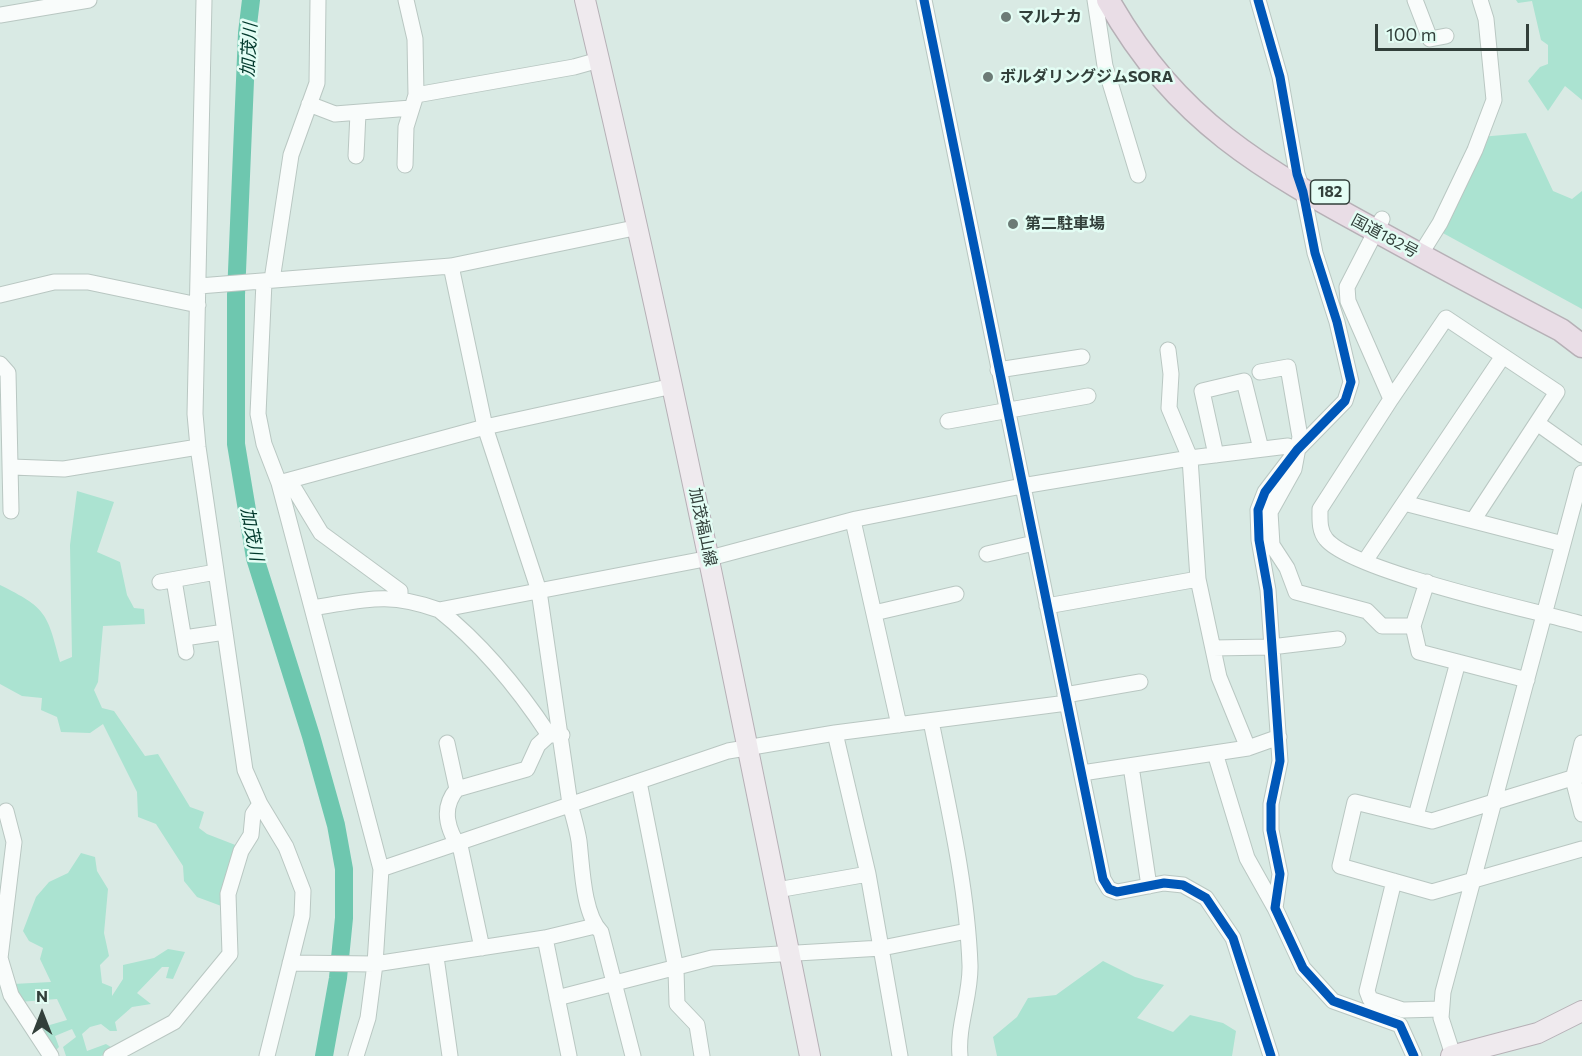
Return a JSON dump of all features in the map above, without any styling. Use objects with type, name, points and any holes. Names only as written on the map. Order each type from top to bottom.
[{"type":"highway","name":"国道182号","points":[[1108,0],[1142,53],[1171,89],[1206,124],[1251,159],[1423,249],[1561,330],[1582,346]]},
{"type":"highway","name":"国道182号","points":[[1123,0],[1149,42],[1213,113],[1300,183]]},
{"type":"highway","name":"国道182号","points":[[1423,249],[1528,297],[1582,329]]},
{"type":"main road","name":"加茂福山線","points":[[585,0],[639,227],[710,558],[810,1056]]},
{"type":"main road","points":[[1452,1056],[1473,1053],[1538,1033],[1582,1011]]},
{"type":"street","points":[[0,15],[53,3],[89,0]]},
{"type":"street","points":[[204,0],[199,286],[195,363],[198,447],[245,770],[260,804],[286,847],[303,891],[302,916],[267,1056]]},
{"type":"street","points":[[318,0],[317,83],[291,155],[268,281],[258,414],[264,444],[279,483],[381,868],[368,1018],[356,1056]]},
{"type":"street","points":[[405,165],[406,128],[413,102],[415,39],[406,0]]},
{"type":"street","points":[[924,0],[1103,879],[1109,889],[1117,892],[1149,886],[1183,885],[1206,898],[1233,938],[1270,1056]]},
{"type":"street","points":[[1095,0],[1105,66],[1138,175]]},
{"type":"street","points":[[1258,0],[1280,77],[1315,253],[1337,322],[1351,382],[1345,400],[1297,450],[1265,492],[1258,510],[1259,540],[1268,590],[1281,761],[1271,804],[1270,830],[1280,873],[1275,908]]},
{"type":"street","points":[[1415,0],[1430,39],[1446,36]]},
{"type":"street","points":[[1423,249],[1475,150],[1494,100],[1486,19],[1480,0]]},
{"type":"street","points":[[309,104],[335,114],[358,113],[599,60]]},
{"type":"street","points":[[356,156],[358,113]]},
{"type":"street","points":[[1379,225],[1347,287],[1348,301],[1391,399]]},
{"type":"street","points":[[199,286],[451,266],[639,227]]},
{"type":"street","points":[[451,266],[485,427],[539,591],[555,735],[579,838],[582,878],[595,926],[601,932],[633,1056]]},
{"type":"street","points":[[0,295],[54,282],[88,282],[198,305]]},
{"type":"street","points":[[1474,519],[1557,392],[1446,318],[1320,508],[1320,523],[1326,540],[1395,574],[1582,624]]},
{"type":"street","points":[[1168,350],[1171,374],[1169,408],[1190,458],[1198,579],[1219,677],[1248,748]]},
{"type":"street","points":[[1365,561],[1503,356]]},
{"type":"street","points":[[998,370],[1082,357]]},
{"type":"street","points":[[0,364],[8,373],[12,467],[11,511]]},
{"type":"street","points":[[1260,372],[1288,367],[1300,436],[1294,469],[1270,512],[1272,545],[1287,568],[1296,592],[1367,611],[1382,626],[1413,626]]},
{"type":"street","points":[[1216,455],[1202,391],[1244,381],[1261,449]]},
{"type":"street","points":[[279,483],[485,427],[673,386]]},
{"type":"street","points":[[948,421],[1088,396]]},
{"type":"street","points":[[1537,423],[1582,455]]},
{"type":"street","points":[[440,610],[710,558],[856,519],[1022,486],[1190,458],[1288,446],[1297,450]]},
{"type":"street","points":[[12,467],[64,469],[198,447]]},
{"type":"street","points":[[1452,1056],[1441,1009],[1443,992],[1582,473]]},
{"type":"street","points":[[279,483],[295,490],[321,533],[400,591],[400,598]]},
{"type":"street","points":[[1404,503],[1474,519],[1563,544]]},
{"type":"street","points":[[856,519],[854,525],[898,725]]},
{"type":"street","points":[[987,554],[1034,543]]},
{"type":"street","points":[[216,572],[167,581],[185,645],[225,632]]},
{"type":"street","points":[[1047,606],[1198,579]]},
{"type":"street","points":[[1427,582],[1413,626],[1419,652],[1527,681]]},
{"type":"street","points":[[874,613],[956,594]]},
{"type":"street","points":[[312,608],[385,597],[400,598],[440,610],[469,633],[555,735]]},
{"type":"street","points":[[1213,648],[1271,647],[1338,639]]},
{"type":"street","points":[[1416,816],[1458,662]]},
{"type":"street","points":[[381,868],[749,747],[835,733],[931,722],[1066,699],[1140,682]]},
{"type":"street","points":[[931,722],[957,855],[967,931],[970,968],[960,1056]]},
{"type":"street","points":[[835,733],[868,874],[900,1056]]},
{"type":"street","points":[[482,948],[461,850],[451,837],[446,815],[449,798],[457,789],[526,769],[538,745],[555,735]]},
{"type":"street","points":[[1082,773],[1248,748],[1279,737]]},
{"type":"street","points":[[1582,742],[1577,777],[1582,814]]},
{"type":"street","points":[[447,743],[457,789]]},
{"type":"street","points":[[1215,753],[1247,858],[1275,908],[1304,968],[1333,1001],[1400,1025],[1414,1056]]},
{"type":"street","points":[[1131,766],[1149,886]]},
{"type":"street","points":[[1577,777],[1432,821],[1356,801],[1340,866],[1432,892],[1582,849]]},
{"type":"street","points":[[639,782],[676,969],[677,1004],[697,1025],[702,1056]]},
{"type":"street","points":[[111,1056],[174,1022],[230,954],[228,894],[240,851],[251,836],[253,814],[260,804]]},
{"type":"street","points":[[6,811],[14,842],[0,958],[12,994],[51,1056]]},
{"type":"street","points":[[777,890],[868,874]]},
{"type":"street","points":[[1394,881],[1366,991],[1370,999],[1403,1010],[1441,1009]]},
{"type":"street","points":[[290,963],[372,964],[436,957],[545,938],[595,926]]},
{"type":"street","points":[[557,998],[614,986],[712,958],[882,948],[967,931]]},
{"type":"street","points":[[545,938],[569,1056]]},
{"type":"street","points":[[436,957],[450,1056]]},
{"type":"green space","points":[[1516,0],[1582,0],[1582,100],[1565,86],[1548,111],[1528,81],[1540,67],[1548,64],[1548,45],[1541,40],[1532,1],[1518,3]]},
{"type":"green space","points":[[1526,133],[1553,191],[1572,199],[1582,191],[1582,309],[1441,232],[1480,137]]},
{"type":"green space","points":[[77,491],[114,502],[97,552],[120,562],[127,595],[134,608],[144,609],[145,624],[103,626],[98,682],[94,690],[102,708],[114,711],[145,756],[158,754],[190,807],[204,812],[199,828],[207,834],[238,846],[224,907],[197,897],[184,881],[183,866],[156,824],[138,817],[137,792],[103,724],[90,733],[61,732],[57,717],[41,710],[42,698],[22,696],[0,684],[0,585],[36,606],[42,613],[52,632],[60,662],[72,657],[70,545]]},
{"type":"green space","points":[[81,853],[95,857],[97,871],[108,889],[104,933],[109,956],[100,965],[102,983],[112,987],[112,996],[123,979],[123,965],[154,958],[168,949],[185,952],[173,979],[166,978],[169,967],[162,967],[137,993],[151,1004],[132,1007],[115,1022],[117,1031],[110,1031],[101,1024],[90,1027],[82,1034],[87,1051],[106,1044],[114,1049],[101,1056],[66,1056],[63,1047],[76,1037],[72,1029],[55,1036],[59,1047],[56,1050],[36,1029],[67,1020],[57,999],[19,1002],[13,984],[51,982],[40,959],[43,948],[29,941],[23,931],[36,897],[49,882],[68,873]]},
{"type":"green space","points":[[1103,961],[1135,977],[1164,985],[1137,1018],[1173,1032],[1190,1015],[1223,1023],[1236,1031],[1232,1056],[997,1056],[993,1037],[1017,1017],[1028,998],[1056,995]]},
{"type":"waterway","name":"加茂川","points":[[251,0],[247,33],[236,295],[236,444],[255,558],[311,736],[336,825],[344,869],[344,918],[338,978],[324,1056]]},
{"type":"cycle path","points":[[924,0],[1103,879],[1109,889],[1117,892],[1164,883],[1183,885],[1206,898],[1233,938],[1271,1056]]},
{"type":"cycle path","points":[[1258,0],[1280,77],[1297,174],[1303,192],[1315,253],[1337,322],[1351,382],[1345,401],[1297,450],[1265,492],[1258,510],[1259,540],[1268,590],[1280,761],[1271,804],[1271,830],[1280,874],[1275,908],[1303,968],[1333,1001],[1400,1025],[1414,1056]]},
{"type":"place","name":"マルナカ","points":[[1006,17]]},
{"type":"place","name":"ボルダリングジムSORA","points":[[988,77]]},
{"type":"place","name":"第二駐車場","points":[[1013,224]]}]
